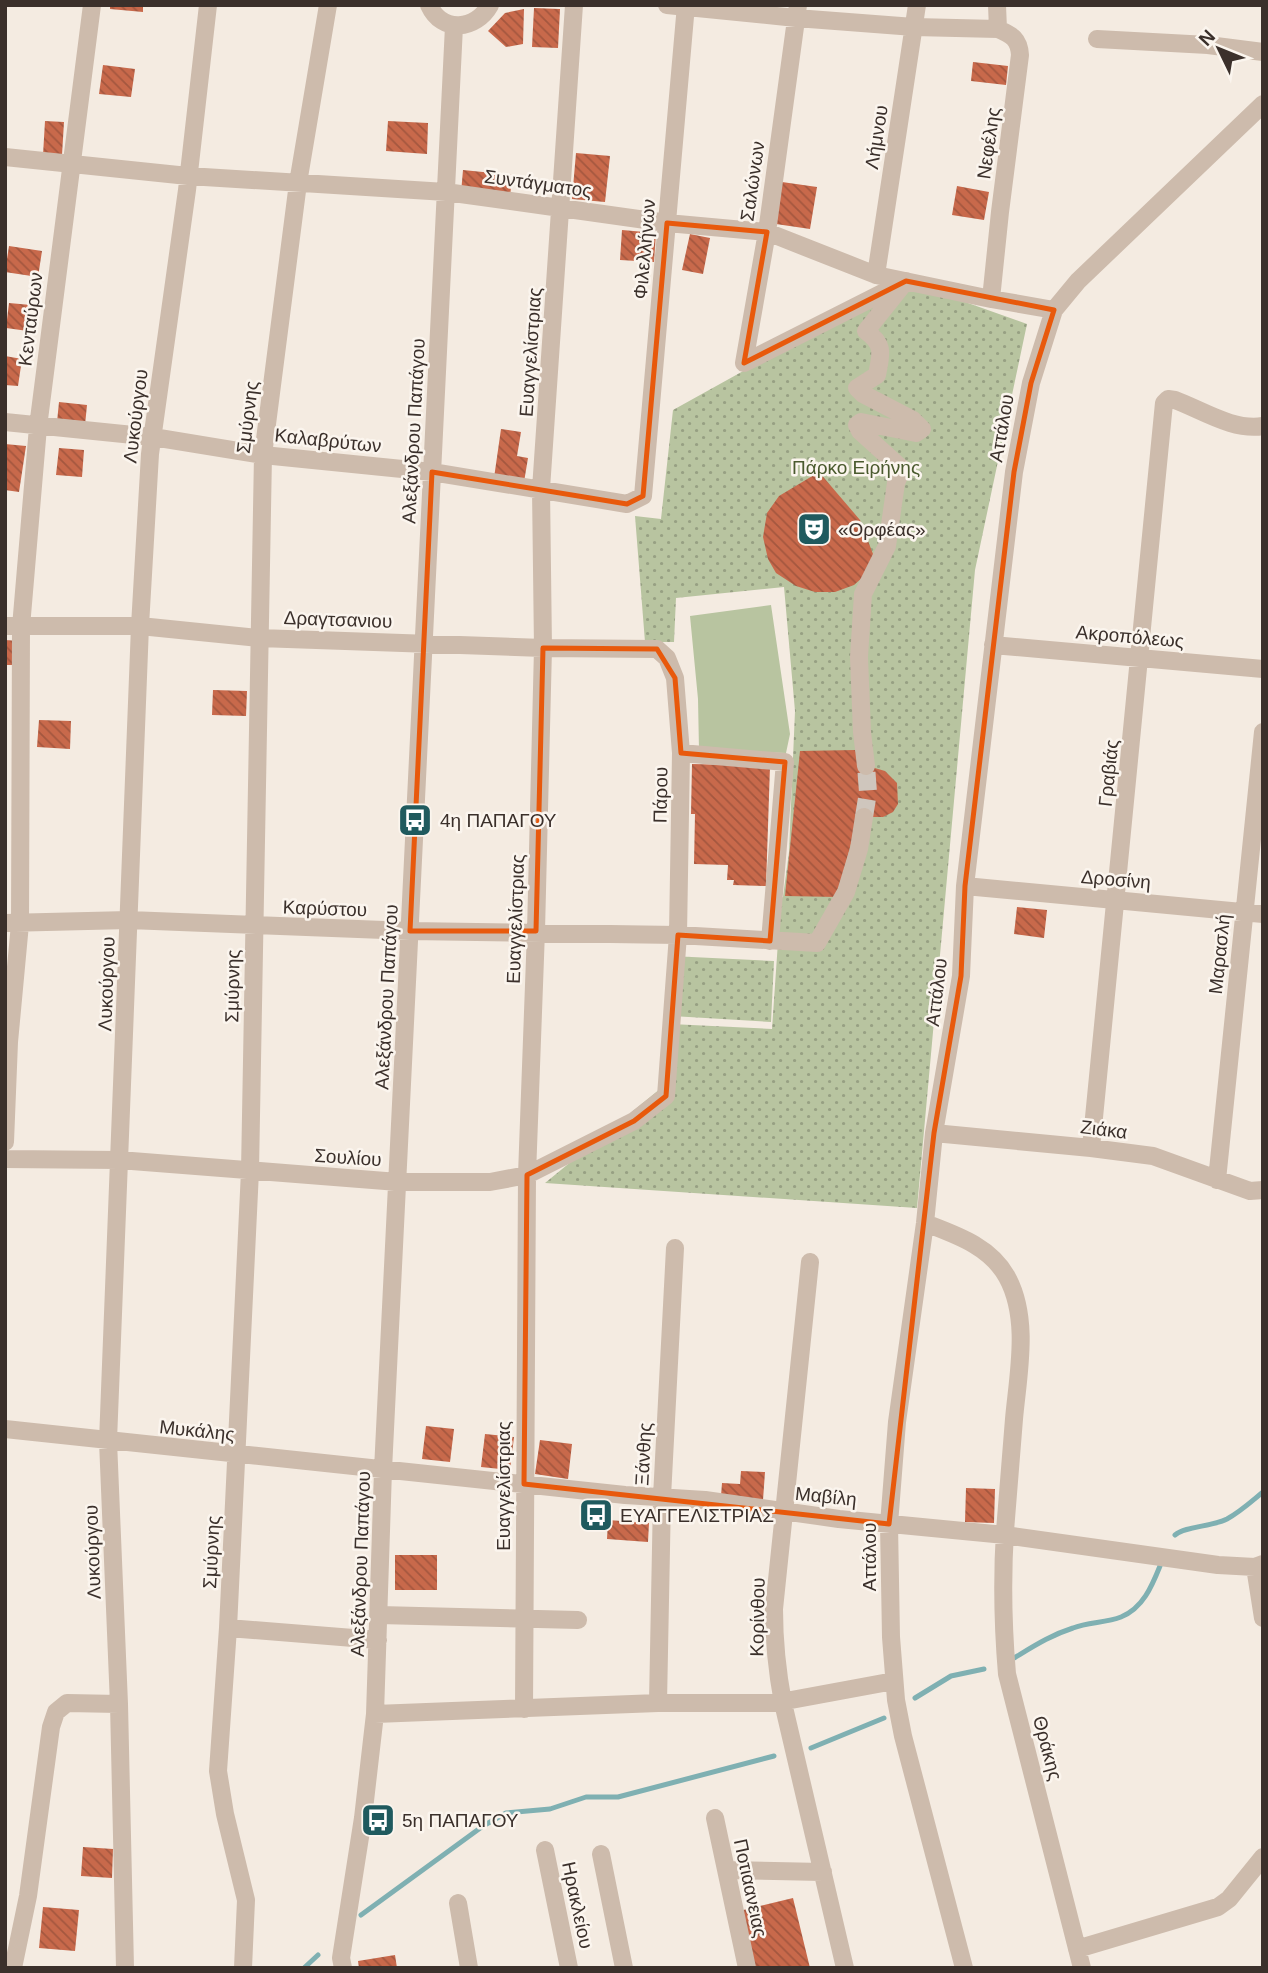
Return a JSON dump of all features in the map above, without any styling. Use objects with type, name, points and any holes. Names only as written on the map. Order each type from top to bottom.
[{"type":"street","name":"Κενταύρων","points":[[5,1142],[12,923],[13,626],[92,5]]},
{"type":"street","name":"Λυκούργου","points":[[125,1968],[120,1704],[108,1441],[140,626],[153,437],[208,5]]},
{"type":"street","name":"Σμύρνης","points":[[243,1968],[246,1900],[225,1815],[218,1771],[228,1628],[250,1171],[263,455],[298,183],[328,5]]},
{"type":"street","points":[[429,5],[437,17],[454,26],[475,22],[484,15],[490,5]]},
{"type":"street","name":"Ευαγγελίστριας","points":[[524,1709],[527,1175],[543,648],[541,489],[574,5]]},
{"type":"street","points":[[667,5],[797,12],[914,27],[998,29],[997,5]]},
{"type":"street","name":"Λήμνου","points":[[876,275],[917,5]]},
{"type":"street","name":"Φιλελλήνων","points":[[643,496],[686,6]]},
{"type":"street","name":"Σαλώνων","points":[[797,12],[766,232],[744,363],[906,281]]},
{"type":"street","name":"Αλεξάνδρου Παπάγου","points":[[343,1968],[341,1958],[363,1818],[375,1714],[383,1470],[454,26]]},
{"type":"street","name":"Νεφέλης","points":[[991,299],[1020,55],[1019,43],[1012,34],[998,29]]},
{"type":"street","points":[[1097,39],[1208,45],[1263,52]]},
{"type":"street","name":"Αττάλου","points":[[964,1968],[903,1736],[894,1681],[891,1637],[890,1524],[897,1422],[925,1223],[934,1133],[961,976],[965,886],[1014,472],[1031,383],[1054,310],[1078,281],[1263,104]]},
{"type":"street","name":"Συντάγματος","points":[[5,157],[188,176],[446,192],[667,223],[766,232],[876,275],[1054,310]]},
{"type":"street","points":[[866,766],[859,657],[863,594],[887,546],[896,483],[902,469],[860,431],[857,425],[861,422],[916,432],[922,429],[913,420],[863,394],[857,388],[877,375],[881,352],[877,339],[866,331],[906,281]]},
{"type":"street","name":"Γραβιάς","points":[[1091,1147],[1164,403],[1168,399],[1175,400],[1235,424],[1263,426]]},
{"type":"street","name":"Καλαβρύτων","points":[[5,422],[153,437],[263,455],[432,472],[627,504],[643,496]]},
{"type":"street","name":"Δραγτσανιου","points":[[13,626],[140,626],[259,638],[543,648],[648,648],[657,649],[667,658]]},
{"type":"street","name":"Ακροπόλεως","points":[[993,645],[1263,668]]},
{"type":"street","name":"Πάρου","points":[[667,658],[675,678],[681,753],[678,935]]},
{"type":"street","name":"Μαρασλή","points":[[1217,1180],[1254,913],[1263,732]]},
{"type":"street","points":[[681,753],[785,762],[770,940]]},
{"type":"street","name":"Καρύστου","points":[[12,923],[129,920],[410,931],[678,935],[817,943],[846,892],[859,849],[864,817]]},
{"type":"street","name":"Δροσίνη","points":[[965,886],[1254,913]]},
{"type":"street","name":"Σουλίου","points":[[5,1159],[119,1160],[398,1182],[490,1182],[527,1175],[634,1121],[666,1096],[678,935]]},
{"type":"street","name":"Ζιάκα","points":[[934,1133],[1091,1147],[1153,1156],[1250,1191],[1263,1190]]},
{"type":"street","name":"Θράκης","points":[[925,1223],[959,1237],[989,1255],[1003,1270],[1014,1295],[1020,1323],[1005,1535],[1004,1638],[1007,1675],[1082,1968]]},
{"type":"street","name":"Ξάνθης","points":[[658,1703],[662,1497],[675,1248]]},
{"type":"street","name":"Κορίνθου","points":[[810,1262],[774,1633],[776,1666],[783,1703],[845,1968]]},
{"type":"street","name":"Μυκάλης","points":[[5,1429],[383,1470]]},
{"type":"street","name":"Μαβίλη","points":[[383,1470],[705,1500],[784,1512],[1005,1535],[1198,1563],[1259,1566]]},
{"type":"street","points":[[1259,1566],[1263,1618]]},
{"type":"street","points":[[379,1615],[578,1620]]},
{"type":"street","points":[[228,1628],[378,1640]]},
{"type":"street","points":[[375,1714],[658,1703],[783,1703],[894,1681]]},
{"type":"street","points":[[13,1968],[28,1896],[51,1727],[56,1712],[66,1703],[120,1704]]},
{"type":"street","name":"Ποτιαανειας","points":[[715,1818],[747,1968]]},
{"type":"street","name":"Ηρακλείου","points":[[545,1850],[569,1968]]},
{"type":"street","points":[[601,1854],[624,1968]]},
{"type":"street","points":[[1077,1949],[1218,1907],[1229,1899],[1263,1857]]},
{"type":"street","points":[[726,1870],[823,1871]]},
{"type":"street","points":[[458,1903],[469,1968]]},
{"type":"highlighted area","points":[[667,223],[767,232],[744,363],[906,281],[1054,310],[1031,383],[1014,472],[965,886],[961,976],[934,1133],[889,1524],[524,1484],[527,1175],[634,1121],[666,1096],[678,935],[770,941],[785,762],[681,753],[675,678],[657,649],[543,648],[536,931],[410,931],[432,472],[627,504],[643,496]]},
{"type":"green space","name":"Πάρκο Ειρήνης","points":[[906,281],[1027,324],[975,570],[917,1208],[545,1183],[666,1084],[671,1024],[772,1029],[781,898],[789,852],[795,711],[784,587],[676,598],[674,642],[645,642],[635,516],[661,519],[673,410]]},
{"type":"green space","points":[[771,605],[790,734],[786,753],[699,750],[698,699],[690,616]]},
{"type":"green space","points":[[671,956],[774,961],[771,1022],[672,1016]]},
{"type":"building","points":[[110,5],[143,5],[143,12],[110,9]]},
{"type":"building","points":[[534,8],[560,9],[558,48],[532,47]]},
{"type":"building","points":[[524,9],[523,44],[506,47],[488,31],[505,13]]},
{"type":"building","points":[[973,62],[1008,66],[1006,85],[971,81]]},
{"type":"building","points":[[103,65],[135,69],[131,97],[99,94]]},
{"type":"building","points":[[45,121],[64,122],[62,155],[43,155]]},
{"type":"building","points":[[388,121],[428,123],[427,154],[386,151]]},
{"type":"building","points":[[576,153],[610,156],[605,202],[572,199]]},
{"type":"building","points":[[463,170],[512,175],[510,198],[461,193]]},
{"type":"building","points":[[782,182],[817,187],[810,229],[776,224]]},
{"type":"building","points":[[957,186],[989,192],[984,220],[952,215]]},
{"type":"building","points":[[622,230],[656,233],[654,262],[620,260]]},
{"type":"building","points":[[690,234],[710,238],[703,274],[682,270]]},
{"type":"building","points":[[9,246],[42,251],[38,277],[5,272]]},
{"type":"building","points":[[9,303],[31,305],[28,331],[6,328]]},
{"type":"building","points":[[5,356],[22,359],[18,386],[5,385]]},
{"type":"building","points":[[59,402],[87,405],[85,425],[57,422]]},
{"type":"building","points":[[501,429],[521,432],[517,456],[528,458],[524,482],[494,478]]},
{"type":"building","points":[[5,444],[26,446],[19,492],[5,490]]},
{"type":"building","points":[[59,448],[84,450],[82,477],[56,475]]},
{"type":"building","name":"«Ορφέας»","points":[[819,472],[860,520],[873,554],[871,570],[854,585],[835,592],[815,592],[796,586],[776,573],[768,559],[763,537],[767,513],[779,496]]},
{"type":"building","points":[[5,640],[19,641],[18,665],[5,665]]},
{"type":"building","points":[[213,690],[247,691],[246,716],[212,715]]},
{"type":"building","points":[[39,720],[71,721],[70,749],[37,747]]},
{"type":"building","points":[[855,750],[861,764],[885,771],[897,783],[898,804],[893,812],[883,817],[858,817],[837,897],[785,896],[800,751]]},
{"type":"building","points":[[692,764],[770,766],[766,886],[733,885],[734,880],[727,880],[728,865],[694,864]]},
{"type":"building","points":[[1017,907],[1047,910],[1044,938],[1014,934]]},
{"type":"building","points":[[426,1426],[454,1429],[450,1462],[422,1459]]},
{"type":"building","points":[[485,1434],[514,1437],[510,1470],[481,1467]]},
{"type":"building","points":[[540,1440],[572,1444],[568,1479],[535,1474]]},
{"type":"building","points":[[741,1471],[765,1472],[763,1500],[721,1496],[722,1483],[740,1484]]},
{"type":"building","points":[[966,1488],[995,1489],[994,1523],[965,1522]]},
{"type":"building","points":[[608,1520],[649,1523],[648,1542],[607,1539]]},
{"type":"building","points":[[395,1555],[437,1555],[437,1590],[395,1590]]},
{"type":"building","points":[[83,1847],[113,1849],[112,1878],[81,1876]]},
{"type":"building","points":[[793,1898],[810,1968],[752,1968],[739,1911]]},
{"type":"building","points":[[43,1907],[79,1910],[75,1951],[39,1948]]},
{"type":"building","points":[[395,1955],[397,1968],[359,1968],[358,1961]]},
{"type":"waterway","points":[[1175,1535],[1227,1519],[1263,1492]]},
{"type":"waterway","points":[[1014,1658],[1065,1631],[1129,1613],[1146,1596],[1160,1566]]},
{"type":"waterway","points":[[915,1698],[951,1676],[984,1669]]},
{"type":"waterway","points":[[811,1748],[884,1718]]},
{"type":"waterway","points":[[361,1915],[483,1826],[506,1813],[550,1809],[586,1797],[618,1797],[774,1756]]},
{"type":"waterway","points":[[304,1968],[318,1955]]},
{"type":"tunnel","points":[[864,817],[868,792],[866,766]]},
{"type":"place","name":"«Ορφέας»","points":[[814,529]]},
{"type":"place","name":"4η ΠΑΠΑΓΟΥ","points":[[415,820]]},
{"type":"place","name":"ΕΥΑΓΓΕΛΙΣΤΡΙΑΣ","points":[[596,1515]]},
{"type":"place","name":"5η ΠΑΠΑΓΟΥ","points":[[378,1820]]}]
